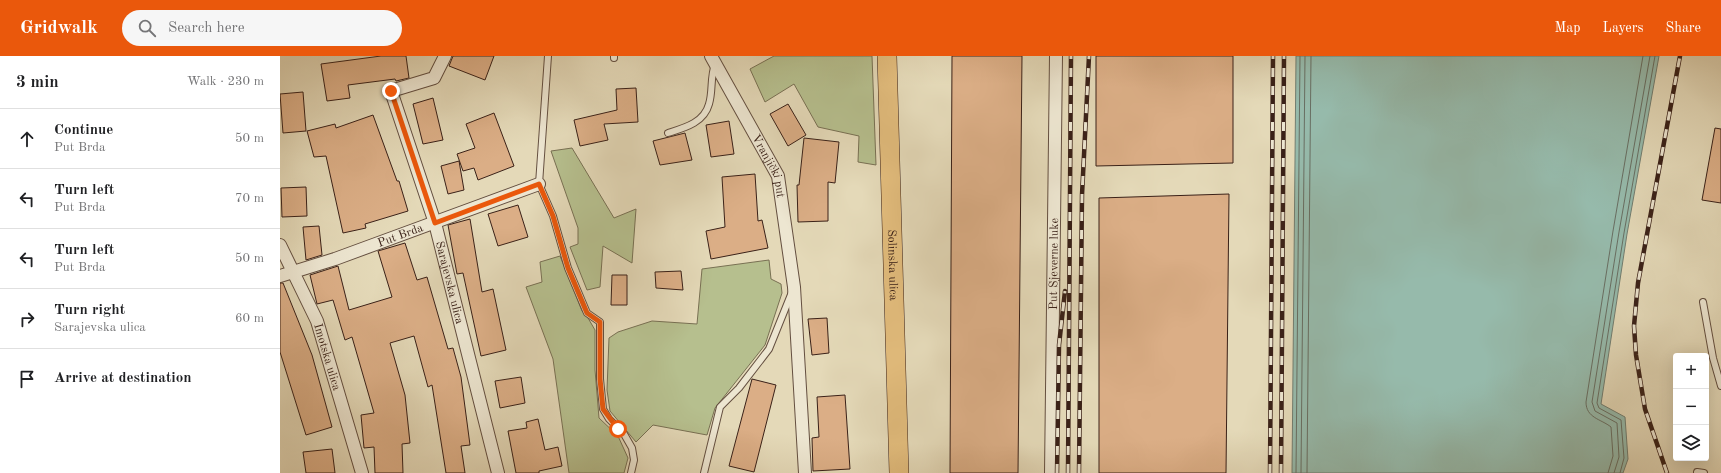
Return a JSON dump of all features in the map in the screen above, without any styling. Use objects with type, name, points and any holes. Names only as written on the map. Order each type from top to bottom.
[{"type":"main road","name":"Solinska ulica","points":[[887,56],[899,473]]},
{"type":"street","name":"Sarajevska ulica","points":[[445,56],[434,78],[391,91],[435,223],[498,473]]},
{"type":"street","name":"Put Sjeverne luke","points":[[1051,473],[1056,56]]},
{"type":"street","name":"Vranjički put","points":[[713,59],[778,176],[794,287],[805,473]]},
{"type":"street","name":"Put Brda","points":[[280,276],[335,259],[539,184]]},
{"type":"street","name":"Imotska ulica","points":[[280,245],[317,321],[362,473]]},
{"type":"lane","points":[[548,56],[539,184],[553,216],[568,268],[587,313],[600,322],[600,379],[603,409],[618,429],[624,434],[632,448],[634,460],[631,473]]},
{"type":"lane","points":[[668,134],[688,127],[700,120],[709,105],[713,59]]},
{"type":"lane","points":[[704,473],[720,407],[739,388],[769,349],[794,287]]},
{"type":"lane","points":[[1703,302],[1721,386]]},
{"type":"lane","points":[[1697,472],[1704,473]]},
{"type":"green space","points":[[774,56],[872,56],[876,165],[858,162],[859,136],[818,127],[794,84],[765,102],[750,69]]},
{"type":"green space","points":[[572,148],[614,218],[636,209],[632,263],[603,246],[600,287],[587,290],[570,247],[578,244],[578,228],[551,151]]},
{"type":"green space","points":[[560,256],[582,311],[595,330],[595,370],[599,418],[618,436],[628,458],[624,473],[569,473],[553,359],[526,287],[542,282],[540,262]]},
{"type":"green space","points":[[769,260],[771,279],[781,284],[782,293],[765,345],[715,408],[707,435],[653,425],[636,442],[610,411],[607,390],[609,338],[618,332],[652,321],[697,324],[702,269]]},
{"type":"water","points":[[1296,56],[1659,56],[1627,234],[1601,404],[1625,417],[1628,459],[1623,473],[1292,473]]},
{"type":"building","points":[[381,56],[406,56],[409,78],[396,81],[395,79],[348,85],[350,98],[327,101],[321,64]]},
{"type":"building","points":[[453,56],[494,56],[485,80],[449,66]]},
{"type":"building","points":[[952,56],[1022,56],[1018,473],[950,473]]},
{"type":"building","points":[[1096,56],[1233,56],[1233,163],[1096,166]]},
{"type":"building","points":[[636,88],[638,122],[604,124],[608,140],[580,146],[574,120],[617,110],[616,89]]},
{"type":"building","points":[[303,92],[306,131],[283,133],[280,94]]},
{"type":"building","points":[[433,98],[443,140],[423,144],[413,104]]},
{"type":"building","points":[[788,104],[806,135],[788,146],[770,114]]},
{"type":"building","points":[[494,113],[514,166],[478,180],[474,168],[463,171],[457,154],[475,148],[466,124]]},
{"type":"building","points":[[373,115],[397,181],[399,181],[408,211],[365,224],[366,228],[343,233],[326,156],[314,157],[307,131],[335,124],[336,128]]},
{"type":"building","points":[[729,121],[734,154],[711,157],[706,125]]},
{"type":"building","points":[[1715,128],[1721,129],[1721,203],[1702,200]]},
{"type":"building","points":[[685,133],[692,160],[660,165],[653,141]]},
{"type":"building","points":[[804,138],[839,142],[835,183],[828,182],[828,221],[798,222],[797,185],[799,185]]},
{"type":"building","points":[[459,161],[464,190],[448,194],[441,166]]},
{"type":"building","points":[[755,174],[758,221],[762,220],[768,248],[711,259],[706,231],[725,227],[722,177]]},
{"type":"building","points":[[306,187],[307,216],[282,217],[281,188]]},
{"type":"building","points":[[1229,194],[1226,473],[1099,473],[1099,198]]},
{"type":"building","points":[[518,205],[528,237],[498,246],[488,214]]},
{"type":"building","points":[[470,219],[482,292],[493,289],[506,350],[481,356],[463,273],[457,274],[448,225]]},
{"type":"building","points":[[319,226],[322,255],[306,260],[303,227]]},
{"type":"building","points":[[405,243],[417,280],[427,277],[448,349],[453,348],[461,377],[470,445],[461,446],[465,473],[446,473],[432,385],[428,387],[414,336],[390,343],[405,395],[410,443],[402,444],[403,473],[375,473],[374,447],[364,448],[361,415],[374,413],[352,337],[345,340],[333,300],[317,304],[310,275],[338,266],[349,310],[392,297],[378,251]]},
{"type":"building","points":[[681,271],[683,290],[656,288],[655,272]]},
{"type":"building","points":[[612,275],[627,275],[627,305],[611,305]]},
{"type":"building","points":[[280,283],[283,283],[312,355],[332,427],[306,435],[280,352]]},
{"type":"building","points":[[827,318],[829,353],[812,355],[808,319]]},
{"type":"building","points":[[521,377],[525,403],[500,408],[495,381]]},
{"type":"building","points":[[752,379],[776,385],[754,472],[729,466]]},
{"type":"building","points":[[845,395],[850,469],[813,471],[812,438],[819,437],[817,397]]},
{"type":"building","points":[[538,419],[545,450],[558,447],[562,466],[539,471],[539,473],[516,473],[508,431],[527,428],[526,422]]},
{"type":"building","points":[[332,449],[335,473],[306,473],[303,452]]},
{"type":"railway","points":[[1068,473],[1071,56]]},
{"type":"railway","points":[[1079,473],[1082,195],[1089,56]]},
{"type":"railway","points":[[1270,473],[1273,56]]},
{"type":"railway","points":[[1281,473],[1284,56]]},
{"type":"railway","points":[[1667,473],[1645,409],[1636,355],[1634,326],[1638,283],[1680,56]]},
{"type":"railway","points":[[1057,473],[1059,345],[1065,291]]},
{"type":"route","points":[[391,91],[435,223],[539,184],[553,216],[568,268],[587,313],[600,322],[600,379],[603,409],[618,429]]}]
